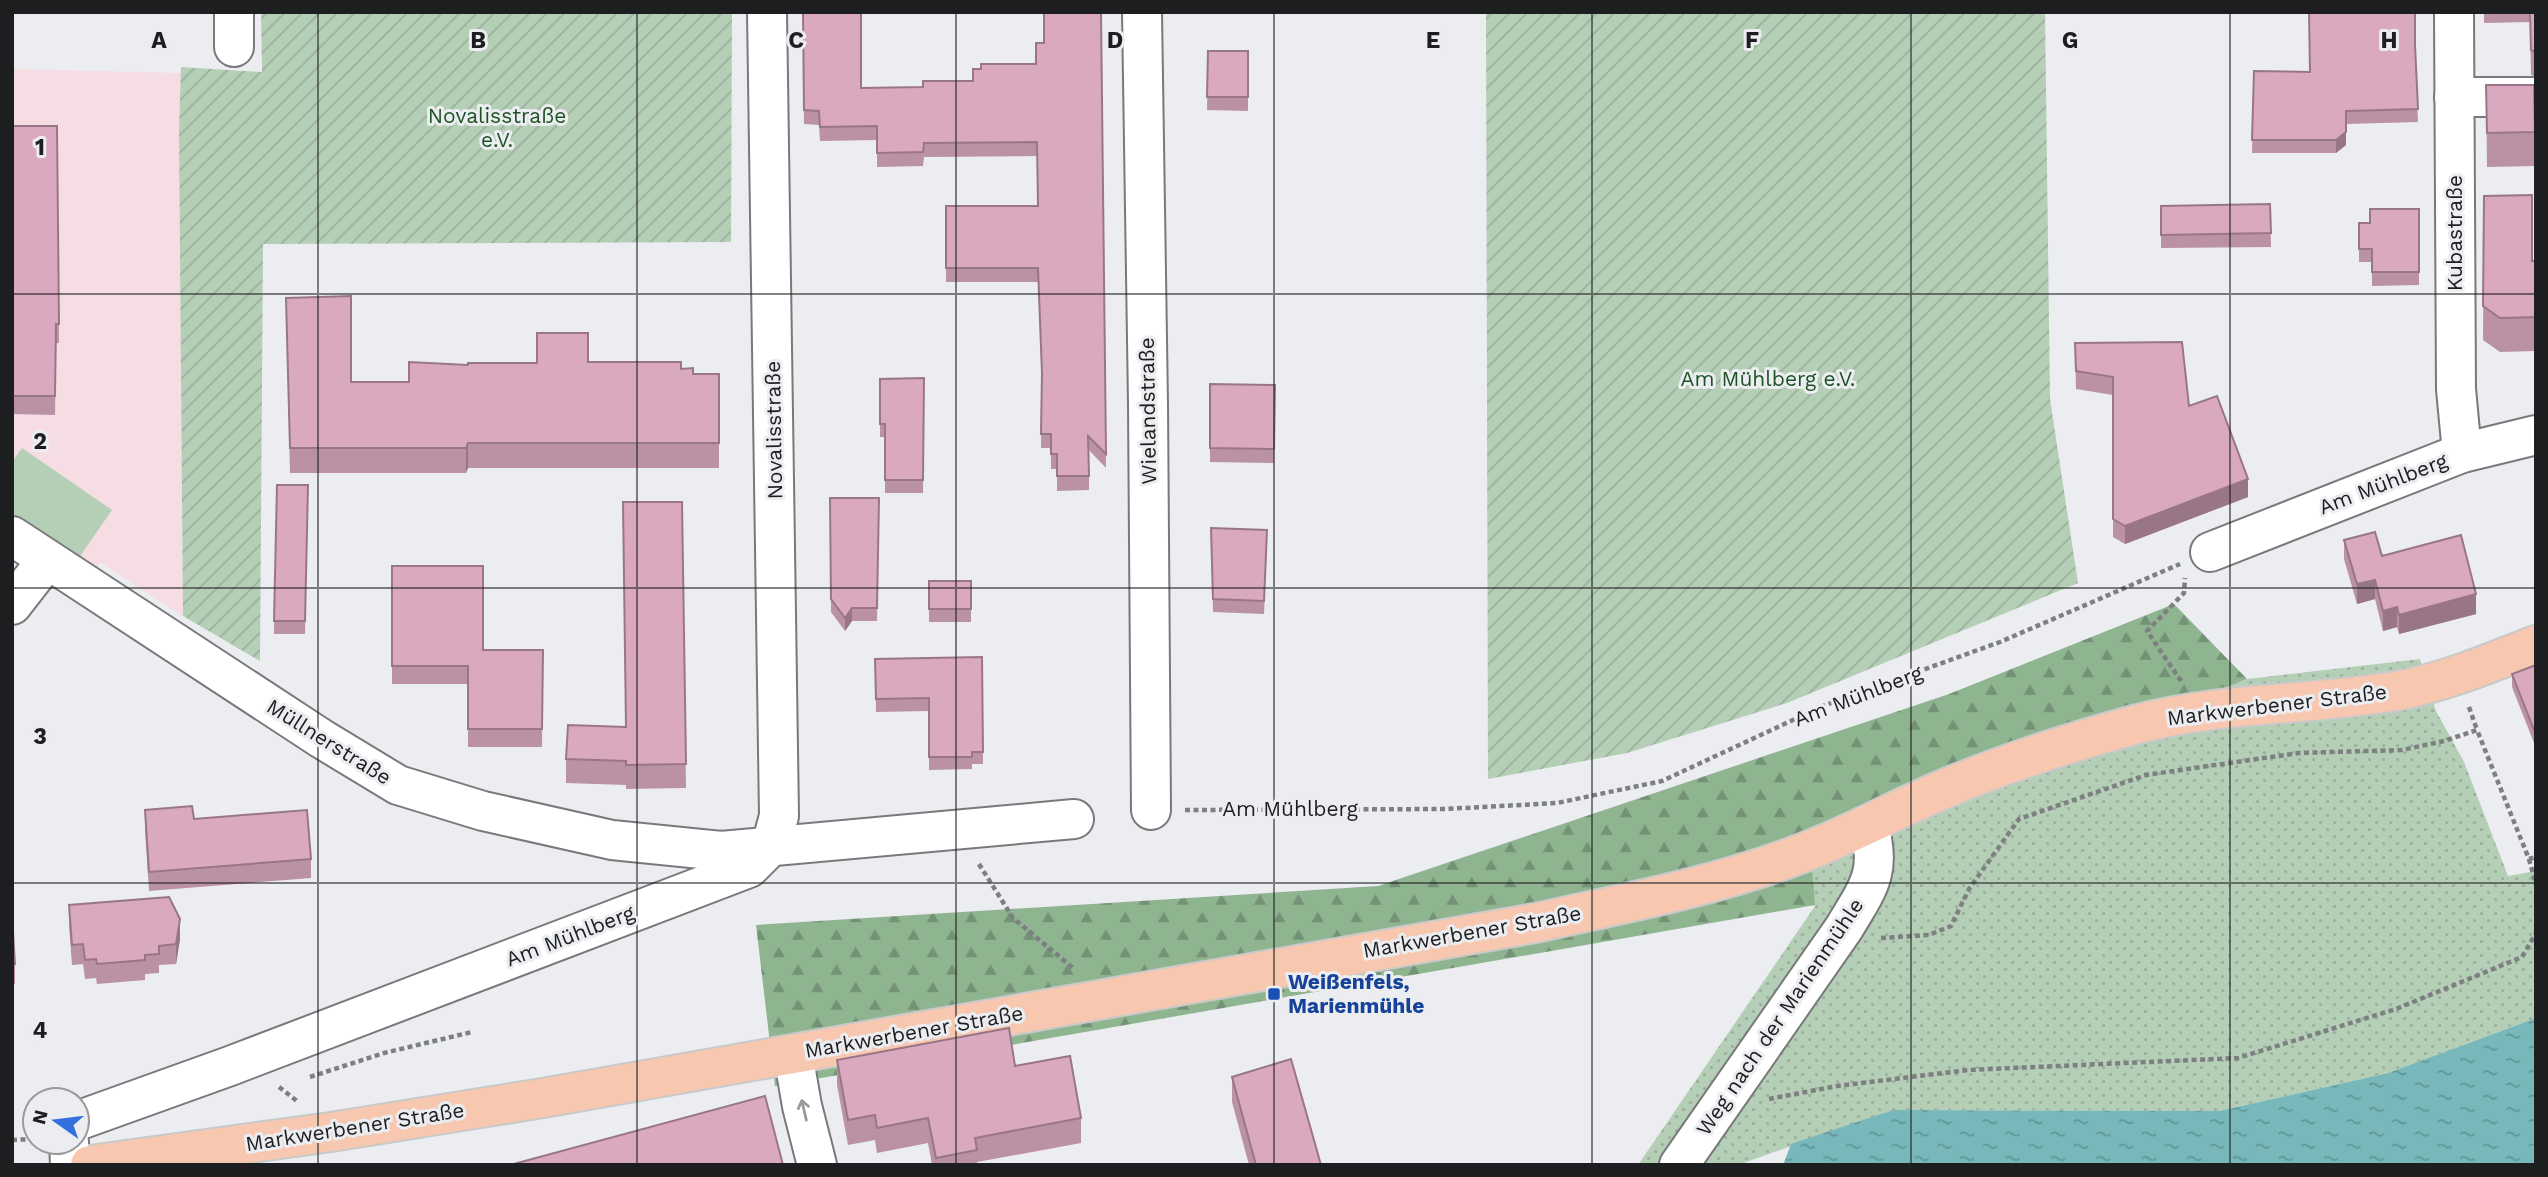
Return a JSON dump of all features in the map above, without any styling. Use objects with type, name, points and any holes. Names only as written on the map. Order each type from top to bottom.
[{"type":"main road","name":"Markwerbener Straße","points":[[90,1165],[331,1132],[793,1054],[1535,923],[1755,870],[1806,851],[1948,787],[2099,735],[2185,713],[2399,690],[2457,675],[2536,645]]},
{"type":"street","name":"Novalisstraße","points":[[767,12],[779,816],[771,846]]},
{"type":"street","name":"Wielandstraße","points":[[1142,12],[1151,810]]},
{"type":"street","name":"Kubastraße","points":[[2454,12],[2456,388],[2462,453]]},
{"type":"street","points":[[2454,97],[2536,97]]},
{"type":"street","name":"Am Mühlberg","points":[[2198,557],[2462,453],[2536,435]]},
{"type":"street","name":"Müllnerstraße","points":[[12,536],[322,739],[398,785],[483,811],[612,840],[720,851],[771,846]]},
{"type":"street","points":[[12,605],[47,561]]},
{"type":"street","points":[[771,846],[1074,819]]},
{"type":"street","name":"Weg nach der Marienmühle","points":[[1679,1165],[1844,928],[1867,890],[1874,864],[1875,846],[1868,824]]},
{"type":"street","name":"Am Mühlberg","points":[[91,1116],[230,1066],[749,868],[771,846]]},
{"type":"street","points":[[793,1054],[802,1106],[817,1165]]},
{"type":"path","name":"Am Mühlberg","points":[[1151,810],[1445,809],[1557,803],[1662,781],[1823,706],[2000,642],[2198,557]]},
{"type":"path","points":[[2185,713],[2181,680],[2147,631],[2184,593],[2198,557]]},
{"type":"path","points":[[1844,928],[1871,939],[1929,935],[1951,926],[1969,889],[2020,819],[2146,775],[2299,753],[2402,750],[2444,741],[2477,730],[2529,859],[2536,885]]},
{"type":"path","points":[[974,828],[979,865],[1013,918],[1049,947]]},
{"type":"path","points":[[2529,859],[2536,857]]},
{"type":"path","points":[[1716,1109],[1837,1086],[1968,1070],[2238,1058],[2396,1009],[2522,957],[2536,933]]},
{"type":"path","points":[[306,1079],[384,1053],[472,1032]]},
{"type":"path","points":[[230,1066],[280,1087],[331,1132]]},
{"type":"path","points":[[280,1087],[293,1083]]},
{"type":"shaded area","points":[[12,69],[181,73],[179,131],[183,616],[100,562],[96,570],[12,513]]},
{"type":"green space","name":"Novalisstraße e.V.","points":[[261,12],[732,12],[731,242],[263,244],[260,661],[183,616],[179,131],[181,67],[262,72]]},
{"type":"green space","name":"Am Mühlberg e.V.","points":[[1486,12],[2045,12],[2050,399],[2078,583],[1787,703],[1627,753],[1488,779]]},
{"type":"green space","points":[[22,448],[112,510],[78,559],[12,513],[12,462]]},
{"type":"green space","points":[[2174,604],[2247,679],[2139,724],[1815,905],[775,1086],[756,925],[1378,886],[1949,694]]},
{"type":"green space","points":[[2420,659],[2436,711],[2464,762],[2508,876],[2536,871],[2536,1018],[2388,1073],[2219,1111],[1893,1110],[1738,1165],[1638,1165],[1815,906],[1812,869],[2247,679]]},
{"type":"water","points":[[2536,1018],[2536,1165],[1783,1165],[1791,1144],[1893,1110],[2219,1111],[2388,1073]]},
{"type":"building","points":[[803,12],[861,12],[861,88],[923,87],[923,81],[973,81],[973,69],[981,69],[981,64],[1036,64],[1036,43],[1044,43],[1044,12],[1101,12],[1106,454],[1088,436],[1089,476],[1057,476],[1057,454],[1051,454],[1051,434],[1041,434],[1042,373],[1038,268],[946,268],[946,206],[1038,206],[1037,142],[924,143],[923,152],[877,153],[877,126],[820,127],[819,111],[804,110]]},
{"type":"building","points":[[2309,12],[2415,12],[2418,109],[2346,111],[2346,132],[2336,140],[2252,140],[2254,71],[2310,72]]},
{"type":"building","points":[[2530,12],[2536,12],[2536,52],[2531,50]]},
{"type":"building","points":[[1208,51],[1248,51],[1248,97],[1207,97]]},
{"type":"building","points":[[2486,85],[2534,85],[2535,132],[2487,133]]},
{"type":"building","points":[[12,126],[57,126],[59,324],[56,324],[55,396],[12,396]]},
{"type":"building","points":[[2532,195],[2532,261],[2536,261],[2536,317],[2500,318],[2483,306],[2484,196]]},
{"type":"building","points":[[2270,204],[2271,233],[2161,235],[2161,206]]},
{"type":"building","points":[[2370,209],[2419,209],[2419,272],[2372,272],[2372,249],[2359,249],[2359,223],[2370,223]]},
{"type":"building","points":[[351,296],[351,382],[409,382],[409,362],[468,365],[537,363],[537,333],[588,333],[588,362],[681,362],[681,369],[693,368],[693,374],[719,374],[719,443],[468,443],[466,448],[290,448],[286,298]]},
{"type":"building","points":[[2182,342],[2189,406],[2217,396],[2248,479],[2125,526],[2113,519],[2113,377],[2076,371],[2075,343]]},
{"type":"building","points":[[924,378],[923,480],[885,480],[885,424],[880,424],[880,379]]},
{"type":"building","points":[[1210,384],[1275,385],[1274,449],[1210,448]]},
{"type":"building","points":[[277,485],[308,485],[305,621],[274,621]]},
{"type":"building","points":[[830,498],[879,498],[877,608],[852,608],[845,618],[831,599]]},
{"type":"building","points":[[623,502],[682,502],[686,764],[626,765],[626,761],[566,759],[568,725],[626,727]]},
{"type":"building","points":[[1211,528],[1267,530],[1264,601],[1213,599]]},
{"type":"building","points":[[2375,532],[2382,556],[2461,535],[2476,594],[2399,615],[2397,607],[2383,611],[2375,580],[2357,584],[2344,540]]},
{"type":"building","points":[[392,566],[483,566],[483,650],[543,650],[542,729],[468,729],[468,666],[392,666]]},
{"type":"building","points":[[929,581],[971,581],[971,609],[929,609]]},
{"type":"building","points":[[982,657],[983,752],[972,752],[972,757],[929,757],[929,698],[876,699],[875,659]]},
{"type":"building","points":[[2536,665],[2536,735],[2512,674]]},
{"type":"building","points":[[192,806],[194,819],[307,810],[311,859],[149,872],[145,810]]},
{"type":"building","points":[[169,897],[180,919],[176,944],[159,946],[159,954],[145,955],[145,960],[97,964],[96,959],[85,960],[83,944],[72,945],[69,905]]},
{"type":"building","points":[[12,916],[15,964],[12,965]]},
{"type":"building","points":[[1009,1028],[1015,1066],[1070,1056],[1081,1118],[975,1138],[977,1150],[936,1158],[928,1118],[877,1128],[875,1115],[848,1120],[837,1060]]},
{"type":"building","points":[[1291,1059],[1321,1165],[1256,1165],[1232,1077]]},
{"type":"building","points":[[765,1096],[783,1165],[510,1165]]},
{"type":"place","name":"Weißenfels, Marienmühle","points":[[1274,994]]}]
